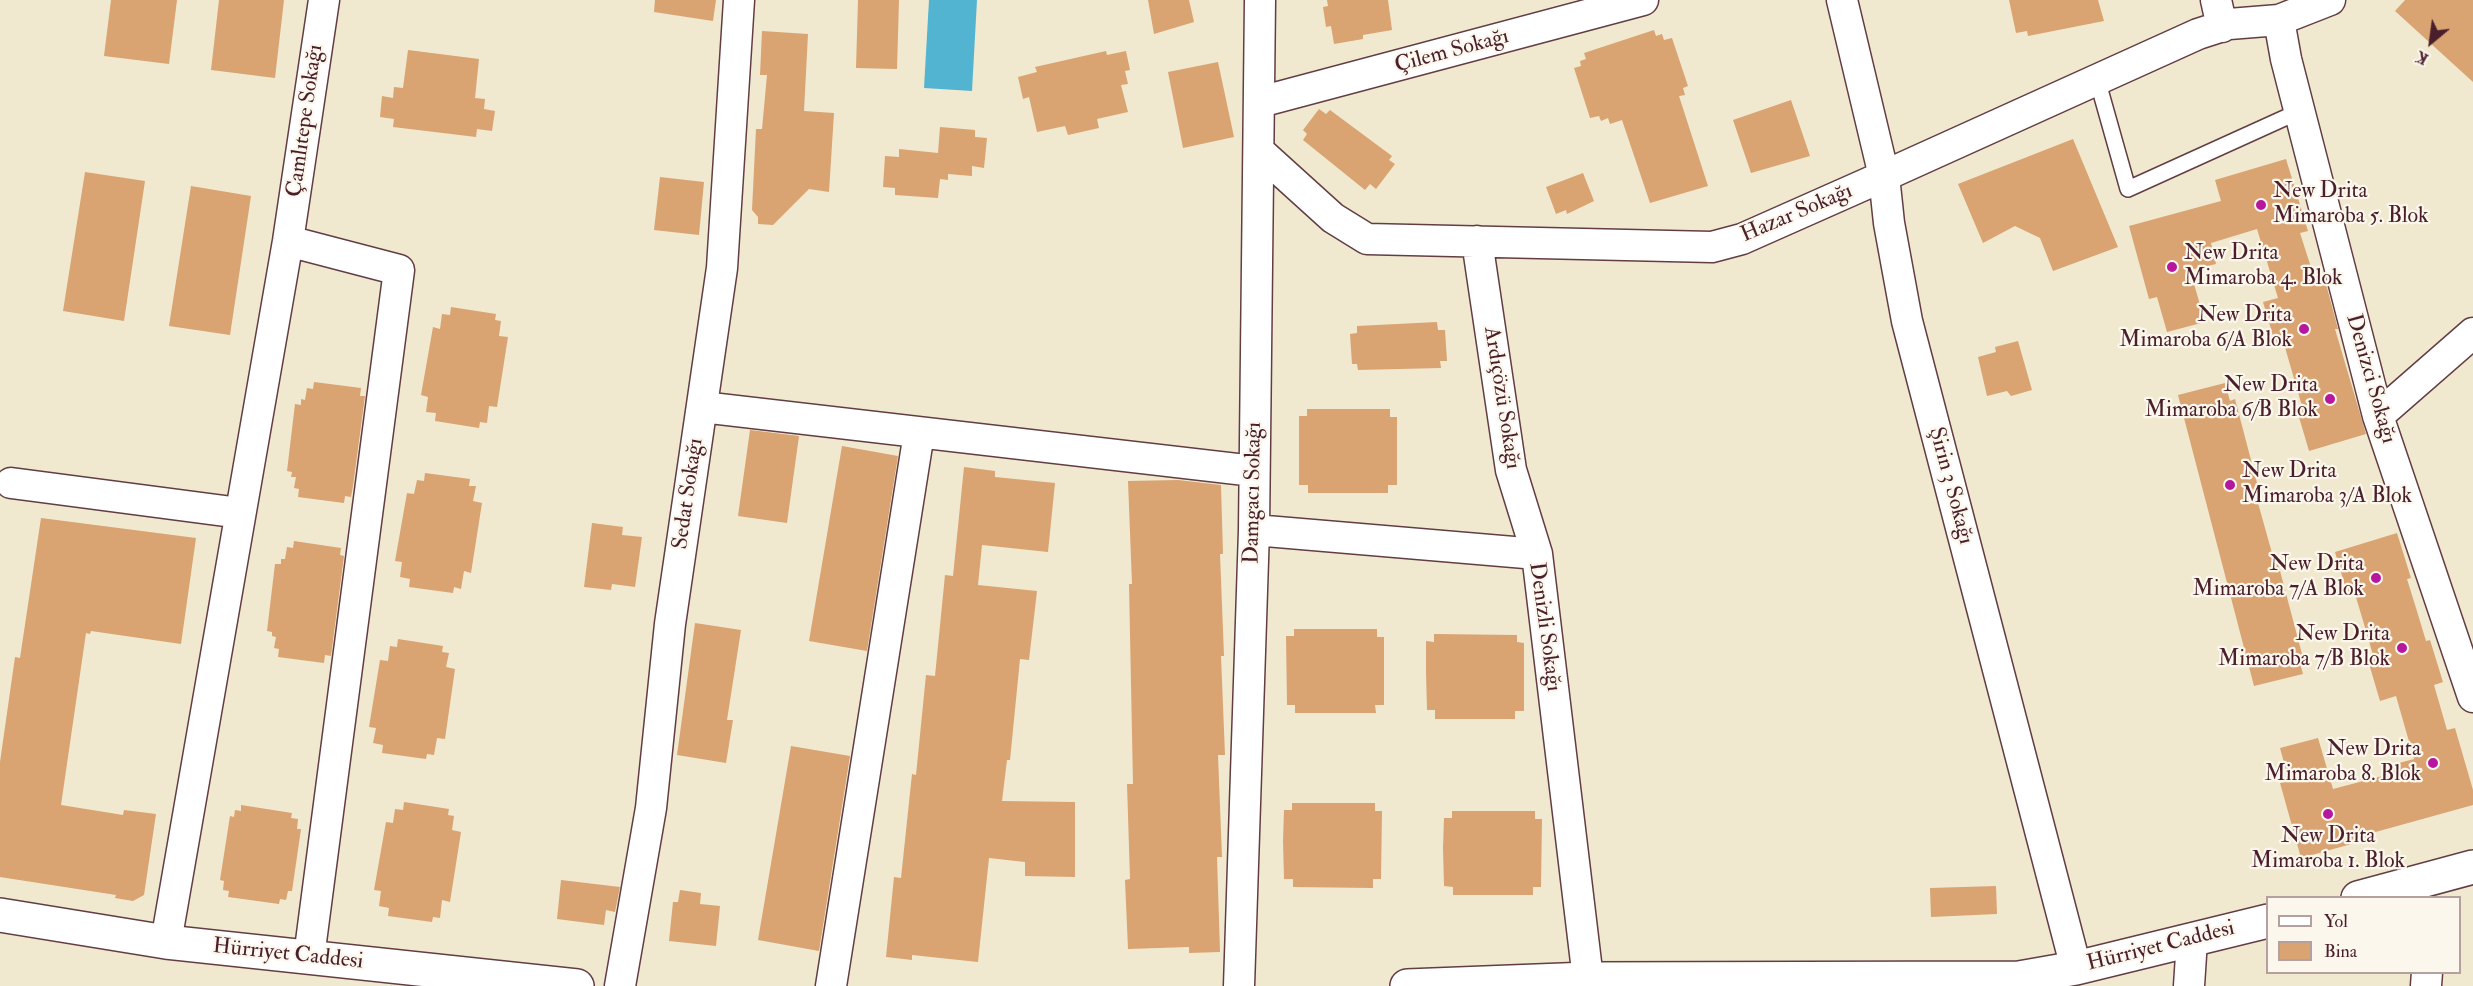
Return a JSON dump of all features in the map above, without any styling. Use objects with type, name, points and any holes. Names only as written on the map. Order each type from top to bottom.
[{"type":"main road","points":[[2366,896],[2432,888],[2473,867]]},
{"type":"main road","name":"Hürriyet Caddesi","points":[[0,915],[166,942],[577,986]]},
{"type":"main road","name":"Hürriyet Caddesi","points":[[1407,986],[1588,979],[1820,982],[2019,978],[2076,968],[2266,922]]},
{"type":"street","name":"Çamlıtepe Sokağı","points":[[166,942],[288,241],[324,0]]},
{"type":"street","name":"Sedat Sokağı","points":[[620,986],[651,808],[670,624],[722,268],[739,0]]},
{"type":"street","name":"Damgacı Sokağı","points":[[1239,986],[1254,530],[1260,0]]},
{"type":"street","name":"Çilem Sokağı","points":[[1260,102],[1643,0]]},
{"type":"street","name":"Şirin 3 Sokağı","points":[[1842,0],[1884,176],[1889,223],[1907,321],[2076,968]]},
{"type":"street","name":"Hazar Sokağı","points":[[1258,151],[1333,218],[1367,239],[1712,247],[1742,239],[2198,34],[2219,13],[2279,20],[2330,0]]},
{"type":"street","name":"Denizci Sokağı","points":[[2279,20],[2378,416],[2473,697]]},
{"type":"street","points":[[288,241],[399,270],[309,957]]},
{"type":"street","name":"Ardıçözü Sokağı","points":[[1477,241],[1511,470],[1537,554]]},
{"type":"street","points":[[2378,416],[2473,333]]},
{"type":"street","points":[[702,407],[1254,471]]},
{"type":"street","points":[[831,986],[919,433]]},
{"type":"street","points":[[10,483],[240,513]]},
{"type":"street","name":"Denizli Sokağı","points":[[1254,530],[1537,554],[1588,979]]},
{"type":"street","points":[[2189,986],[2192,940]]},
{"type":"lane","points":[[2097,79],[2128,189],[2300,111]]},
{"type":"water","points":[[929,0],[977,0],[972,91],[924,88]]},
{"type":"building","points":[[111,0],[177,0],[169,64],[104,56]]},
{"type":"building","points":[[219,0],[284,0],[275,78],[211,70]]},
{"type":"building","points":[[655,0],[716,0],[713,21],[654,12]]},
{"type":"building","points":[[858,0],[899,0],[897,69],[856,68]]},
{"type":"building","points":[[1148,0],[1189,0],[1194,22],[1154,34]]},
{"type":"building","points":[[1327,0],[1388,0],[1392,30],[1363,35],[1363,39],[1334,44],[1331,26],[1326,27],[1323,7],[1328,6]]},
{"type":"building","points":[[2009,0],[2098,0],[2104,21],[2028,36],[2027,31],[2016,33]]},
{"type":"building","points":[[2405,0],[2473,0],[2473,82],[2395,11]]},
{"type":"building","points":[[1654,30],[1656,36],[1662,34],[1664,40],[1672,38],[1688,86],[1683,88],[1685,95],[1679,96],[1708,186],[1650,203],[1622,120],[1610,124],[1608,118],[1601,121],[1599,116],[1590,118],[1574,68],[1581,66],[1580,61],[1586,59],[1584,53]]},
{"type":"building","points":[[762,31],[808,34],[804,111],[834,113],[829,192],[809,189],[773,225],[758,224],[758,217],[752,210],[756,129],[762,129],[767,75],[760,75]]},
{"type":"building","points":[[408,50],[479,59],[475,98],[485,99],[484,109],[495,111],[492,131],[477,129],[476,137],[393,127],[394,119],[380,117],[382,96],[393,98],[394,87],[403,88]]},
{"type":"building","points":[[1106,51],[1107,55],[1126,51],[1130,70],[1125,71],[1128,84],[1121,85],[1128,112],[1097,119],[1099,128],[1068,135],[1065,126],[1037,132],[1029,97],[1023,99],[1018,77],[1037,72],[1035,67]]},
{"type":"building","points":[[1218,62],[1234,137],[1183,148],[1168,72]]},
{"type":"building","points":[[1791,100],[1810,156],[1751,173],[1733,120]]},
{"type":"building","points":[[1319,109],[1326,114],[1330,110],[1392,156],[1389,160],[1395,164],[1376,189],[1370,184],[1365,190],[1303,140],[1307,134],[1303,130]]},
{"type":"building","points":[[940,127],[975,130],[975,137],[987,138],[984,168],[972,166],[972,176],[948,174],[948,180],[940,179],[938,198],[895,195],[895,188],[883,187],[885,156],[899,157],[899,149],[938,153]]},
{"type":"building","points":[[2073,139],[2118,247],[2053,271],[2040,238],[2015,226],[1983,243],[1958,184]]},
{"type":"building","points":[[2286,159],[2308,231],[2300,233],[2317,286],[2326,284],[2338,329],[2335,329],[2366,434],[2309,451],[2296,407],[2302,406],[2284,344],[2276,346],[2263,302],[2278,298],[2257,229],[2211,243],[2216,264],[2190,270],[2205,322],[2167,332],[2157,297],[2149,299],[2129,226],[2221,201],[2215,180]]},
{"type":"building","points":[[85,172],[145,181],[124,321],[63,311]]},
{"type":"building","points":[[1583,173],[1594,201],[1567,214],[1566,210],[1556,214],[1546,187]]},
{"type":"building","points":[[660,177],[704,182],[699,235],[654,230]]},
{"type":"building","points":[[191,186],[251,196],[230,335],[169,326]]},
{"type":"building","points":[[451,307],[496,314],[495,320],[501,321],[499,336],[508,337],[497,407],[489,406],[487,423],[480,422],[479,428],[435,421],[436,413],[426,412],[428,397],[421,395],[433,327],[440,329],[442,314],[450,315]]},
{"type":"building","points":[[1437,322],[1438,330],[1445,330],[1447,361],[1440,361],[1441,368],[1358,370],[1357,364],[1352,364],[1350,334],[1357,333],[1357,326]]},
{"type":"building","points":[[2018,341],[2032,390],[2011,396],[2007,391],[1987,396],[1978,357],[1996,352],[1995,347]]},
{"type":"building","points":[[314,382],[361,388],[360,396],[365,396],[351,497],[345,496],[344,503],[298,497],[299,489],[294,488],[296,477],[291,477],[292,472],[287,471],[295,404],[301,405],[301,399],[305,400],[307,388],[313,389]]},
{"type":"building","points":[[2225,383],[2230,401],[2235,399],[2262,502],[2258,503],[2272,553],[2275,552],[2302,654],[2298,656],[2303,674],[2254,686],[2178,395]]},
{"type":"building","points":[[1307,409],[1390,409],[1390,417],[1397,417],[1397,485],[1388,485],[1388,493],[1308,493],[1308,485],[1299,485],[1299,416],[1307,416]]},
{"type":"building","points":[[750,430],[799,436],[787,523],[738,516]]},
{"type":"building","points":[[842,446],[898,456],[867,651],[809,641]]},
{"type":"building","points":[[964,467],[995,471],[995,477],[1055,483],[1048,552],[982,545],[978,585],[1037,591],[1029,660],[1020,659],[1010,760],[1007,760],[1002,801],[1075,802],[1075,877],[1025,876],[1025,862],[989,858],[978,962],[912,955],[912,960],[886,957],[894,877],[901,878],[912,774],[916,775],[926,675],[935,676],[945,575],[953,576]]},
{"type":"building","points":[[425,473],[470,479],[469,486],[476,486],[473,501],[482,503],[471,573],[464,571],[461,589],[454,587],[453,593],[409,587],[410,579],[400,577],[402,562],[395,561],[407,493],[414,494],[417,480],[424,481]]},
{"type":"building","points":[[1178,480],[1221,485],[1223,554],[1220,554],[1224,656],[1221,656],[1225,755],[1218,755],[1222,857],[1217,857],[1220,952],[1189,953],[1189,947],[1128,949],[1125,880],[1130,879],[1127,784],[1133,784],[1129,584],[1132,584],[1128,481]]},
{"type":"building","points":[[41,518],[196,538],[181,644],[91,631],[90,634],[86,633],[61,805],[123,815],[124,810],[156,814],[144,895],[133,901],[115,898],[116,895],[0,877],[0,762],[15,657],[20,658]]},
{"type":"building","points":[[592,523],[623,527],[622,535],[642,537],[635,587],[612,584],[611,590],[584,587]]},
{"type":"building","points":[[2397,533],[2411,578],[2407,579],[2426,641],[2430,640],[2443,682],[2434,685],[2447,730],[2455,728],[2473,790],[2473,805],[2372,833],[2373,838],[2301,858],[2280,783],[2289,781],[2280,748],[2318,738],[2333,789],[2390,774],[2388,766],[2414,759],[2396,696],[2380,701],[2367,657],[2373,655],[2355,594],[2348,596],[2335,552]]},
{"type":"building","points":[[294,541],[341,548],[340,555],[344,556],[331,656],[325,655],[324,663],[278,657],[279,649],[274,648],[276,637],[272,636],[272,632],[267,631],[275,564],[281,564],[281,559],[285,559],[287,547],[293,548]]},
{"type":"building","points":[[695,623],[741,630],[727,720],[733,720],[726,763],[677,755]]},
{"type":"building","points":[[1294,629],[1377,629],[1377,637],[1384,637],[1384,705],[1375,705],[1376,713],[1295,713],[1295,705],[1287,705],[1286,636],[1294,636]]},
{"type":"building","points":[[1434,634],[1517,635],[1517,642],[1524,643],[1524,711],[1515,711],[1515,719],[1435,719],[1435,710],[1427,710],[1426,672],[1426,641],[1434,642]]},
{"type":"building","points":[[398,639],[443,646],[442,652],[449,653],[446,667],[455,669],[445,739],[437,738],[434,755],[427,754],[426,759],[382,753],[383,745],[373,743],[376,728],[369,727],[380,660],[388,661],[390,646],[397,647]]},
{"type":"building","points":[[791,746],[850,756],[819,951],[758,940]]},
{"type":"building","points":[[404,802],[449,809],[448,815],[454,816],[452,830],[461,832],[450,902],[442,900],[440,918],[433,917],[432,922],[388,916],[389,908],[379,906],[381,891],[374,890],[386,822],[393,823],[395,809],[403,810]]},
{"type":"building","points":[[1292,803],[1375,803],[1375,811],[1382,811],[1381,879],[1373,879],[1373,888],[1293,887],[1293,879],[1284,879],[1284,810],[1292,810]]},
{"type":"building","points":[[241,805],[292,813],[291,818],[298,819],[297,829],[301,829],[292,891],[288,891],[286,900],[280,899],[279,904],[228,897],[229,891],[223,890],[224,881],[220,880],[230,816],[234,817],[235,810],[241,811]]},
{"type":"building","points":[[1452,811],[1535,811],[1535,819],[1542,819],[1541,887],[1533,887],[1533,895],[1453,895],[1453,887],[1444,886],[1443,848],[1444,818],[1452,818]]},
{"type":"building","points":[[561,880],[620,887],[615,912],[606,910],[604,925],[557,919]]},
{"type":"building","points":[[1996,886],[1997,914],[1931,917],[1930,888]]},
{"type":"building","points":[[680,890],[701,893],[700,904],[720,906],[716,946],[669,941],[673,902],[678,902]]},
{"type":"place","name":"New Drita Mimaroba 5. Blok","points":[[2261,205]]},
{"type":"place","name":"New Drita Mimaroba 4. Blok","points":[[2172,267]]},
{"type":"place","name":"New Drita Mimaroba 6/A Blok","points":[[2304,329]]},
{"type":"place","name":"New Drita Mimaroba 6/B Blok","points":[[2330,399]]},
{"type":"place","name":"New Drita Mimaroba 3/A Blok","points":[[2230,485]]},
{"type":"place","name":"New Drita Mimaroba 7/A Blok","points":[[2376,578]]},
{"type":"place","name":"New Drita Mimaroba 7/B Blok","points":[[2402,648]]},
{"type":"place","name":"New Drita Mimaroba 8. Blok","points":[[2433,763]]},
{"type":"place","name":"New Drita Mimaroba 1. Blok","points":[[2328,814]]}]
